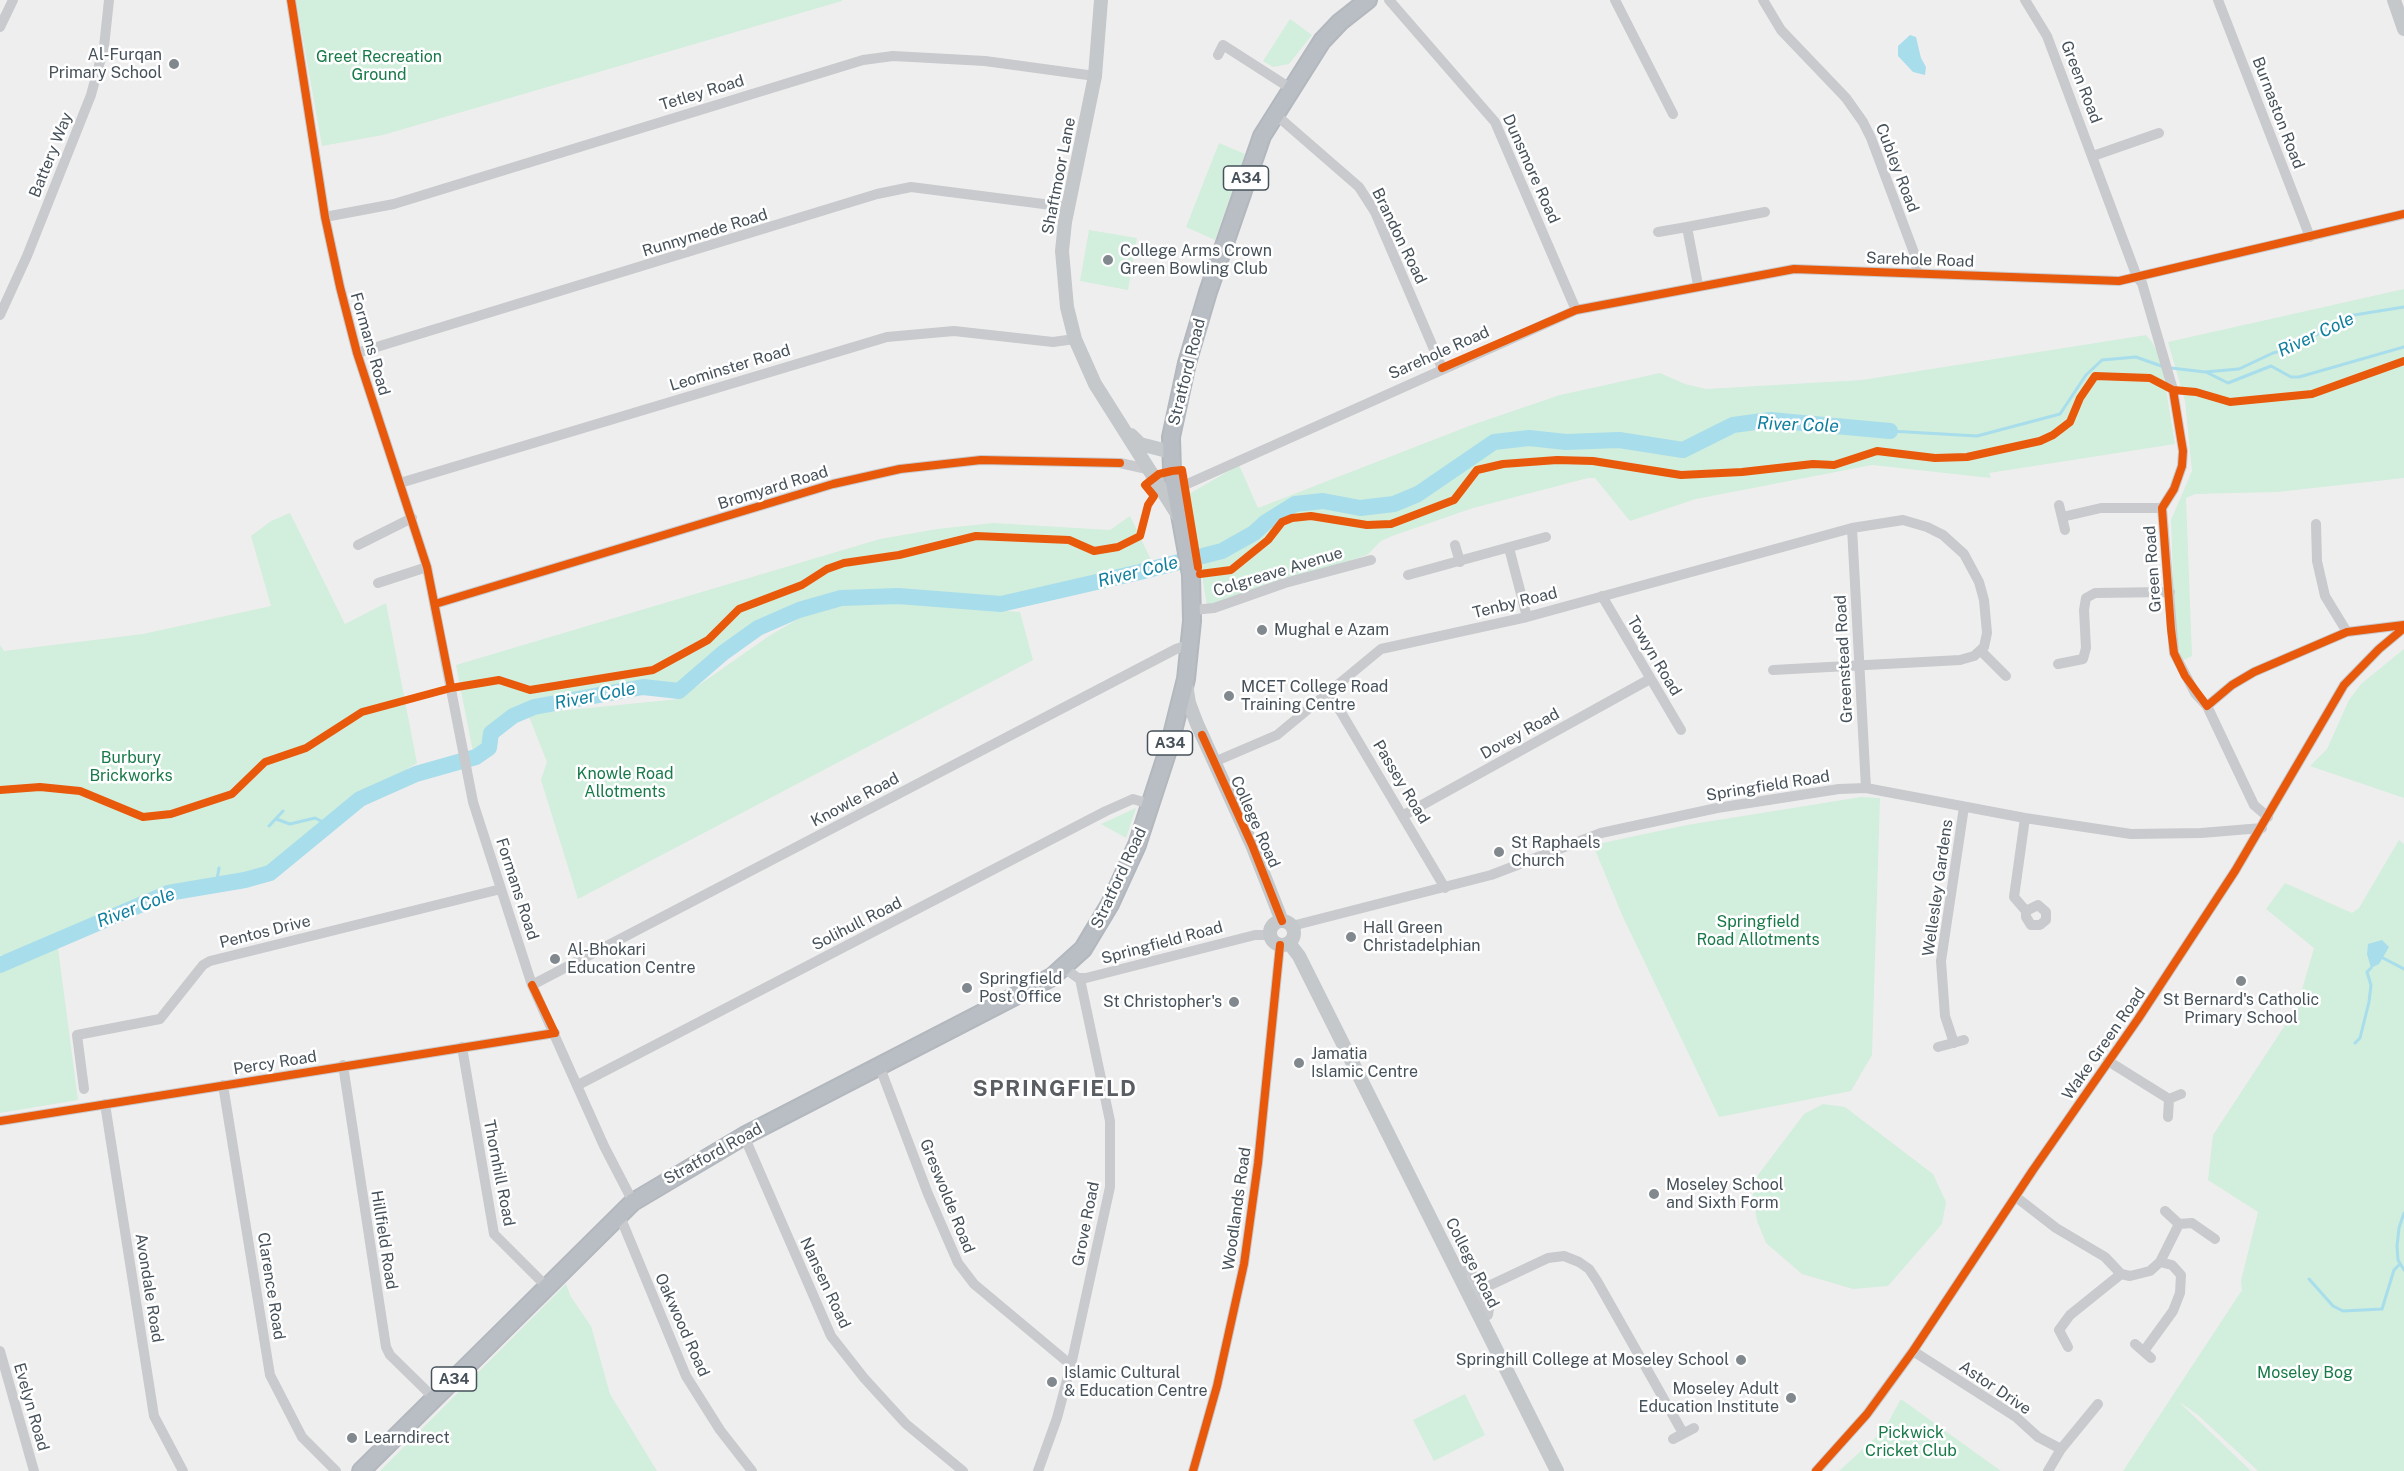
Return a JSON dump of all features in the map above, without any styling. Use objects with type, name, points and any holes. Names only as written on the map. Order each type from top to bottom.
[{"type":"highway","name":"Stratford Road","points":[[361,1471],[633,1202],[744,1136],[984,1013],[1064,968],[1083,949],[1107,909],[1152,805],[1186,679],[1193,610],[1190,569],[1176,495],[1171,437],[1183,378],[1208,292],[1251,164],[1275,114],[1322,41],[1340,22],[1368,0]]},
{"type":"main road","name":"Shaftmoor Lane","points":[[1101,0],[1095,76],[1067,207],[1062,251],[1067,307],[1075,339],[1095,384],[1182,522]]},
{"type":"main road","points":[[2394,0],[2404,29]]},
{"type":"main road","name":"Shaftmoor Lane","points":[[1117,420],[1140,444],[1171,452]]},
{"type":"main road","name":"College Road","points":[[1186,679],[1189,703],[1287,923]]},
{"type":"main road","points":[[1270,934],[1274,925],[1287,923],[1294,933],[1284,944]]},
{"type":"main road","name":"College Road","points":[[1270,934],[1299,956],[1460,1273],[1557,1471]]},
{"type":"street","points":[[0,27],[13,0]]},
{"type":"street","name":"Battery Way","points":[[0,315],[27,256],[91,95],[104,47],[110,0]]},
{"type":"street","name":"Formans Road","points":[[291,0],[325,217],[357,354],[427,567],[466,773],[532,985],[611,1161],[633,1202]]},
{"type":"street","name":"Dunsmore Road","points":[[1389,0],[1495,122],[1575,310]]},
{"type":"street","points":[[1615,0],[1673,114]]},
{"type":"street","name":"Cubley Road","points":[[1763,0],[1781,30],[1846,98],[1863,122],[1916,258],[1917,273]]},
{"type":"street","name":"Green Road","points":[[2025,0],[2047,36],[2137,277],[2142,283],[2173,390],[2183,451],[2182,466],[2162,508],[2174,653],[2195,693],[2206,706],[2254,805],[2268,818]]},
{"type":"street","name":"Burnaston Road","points":[[2218,0],[2310,237]]},
{"type":"street","points":[[1218,55],[1223,45],[1290,88]]},
{"type":"street","name":"Tetley Road","points":[[325,217],[394,204],[863,60],[893,56],[985,61],[1095,76]]},
{"type":"street","name":"Brandon Road","points":[[1275,114],[1359,188],[1375,212],[1442,368]]},
{"type":"street","points":[[2093,156],[2159,133]]},
{"type":"street","name":"Runnymede Road","points":[[357,354],[911,187],[1067,207]]},
{"type":"street","points":[[1658,232],[1765,212]]},
{"type":"street","name":"Sarehole Road","points":[[1176,495],[1185,484],[1575,310],[1698,285],[1794,269],[2108,280],[2137,277],[2404,214]]},
{"type":"street","points":[[1687,227],[1698,285]]},
{"type":"street","name":"Leominster Road","points":[[400,483],[887,337],[954,332],[1053,342],[1075,339]]},
{"type":"street","points":[[1120,463],[1127,456],[1131,442]]},
{"type":"street","name":"Bromyard Road","points":[[435,604],[833,484],[900,469],[981,460],[1120,463],[1147,469]]},
{"type":"street","points":[[2059,505],[2065,531]]},
{"type":"street","points":[[2062,517],[2100,508],[2162,508]]},
{"type":"street","points":[[358,545],[412,518]]},
{"type":"street","name":"Tenby Road","points":[[1214,762],[1277,735],[1381,649],[1527,617],[1881,521],[1903,520],[1927,527],[1954,543],[1971,566],[1984,600],[1987,633],[1981,651]]},
{"type":"street","points":[[2316,524],[2317,561],[2325,596],[2347,632]]},
{"type":"street","name":"Greenstead Road","points":[[1852,528],[1866,788]]},
{"type":"street","points":[[1408,574],[1460,562],[1546,537]]},
{"type":"street","points":[[1455,545],[1460,562]]},
{"type":"street","points":[[1509,548],[1527,617]]},
{"type":"street","name":"Colgreave Avenue","points":[[1193,610],[1214,608],[1285,583],[1371,560]]},
{"type":"street","points":[[378,583],[427,567]]},
{"type":"street","points":[[2058,664],[2083,659],[2086,648],[2084,610],[2086,598],[2095,593],[2170,592]]},
{"type":"street","name":"Towyn Road","points":[[1602,596],[1681,730]]},
{"type":"street","points":[[2206,706],[2232,684],[2254,672],[2347,632],[2404,627]]},
{"type":"street","name":"Wake Green Road","points":[[1816,1471],[1867,1414],[1913,1351],[2138,1019],[2262,828],[2344,685],[2404,627]]},
{"type":"street","name":"Knowle Road","points":[[532,985],[1176,649],[1191,644]]},
{"type":"street","points":[[1773,670],[1960,660],[1974,656],[1981,651],[2006,676]]},
{"type":"street","name":"Dovey Road","points":[[1404,816],[1650,679]]},
{"type":"street","name":"Passey Road","points":[[1329,692],[1445,888]]},
{"type":"street","name":"Springfield Road","points":[[1287,923],[1445,888],[1522,865],[1601,834],[1791,795],[1866,788],[2025,818],[2156,836],[2262,828]]},
{"type":"street","name":"Solihull Road","points":[[578,1086],[1106,811],[1133,799],[1152,805]]},
{"type":"street","name":"Wellesley Gardens","points":[[1938,1047],[1959,1042],[1945,1016],[1941,961],[1965,807]]},
{"type":"street","points":[[2025,818],[2013,891],[2015,900],[2026,911]]},
{"type":"street","name":"Pentos Drive","points":[[84,1089],[77,1035],[160,1019],[203,965],[210,961],[501,889]]},
{"type":"street","name":"Springfield Road","points":[[1080,979],[1255,935],[1270,934]]},
{"type":"street","name":"Woodlands Road","points":[[1193,1471],[1217,1386],[1244,1264],[1284,944]]},
{"type":"street","points":[[1064,968],[1080,979]]},
{"type":"street","name":"Grove Road","points":[[1038,1471],[1057,1418],[1071,1365],[1105,1212],[1111,1159],[1110,1121],[1080,979]]},
{"type":"street","name":"Percy Road","points":[[0,1121],[555,1033]]},
{"type":"street","name":"Thornhill Road","points":[[462,1047],[494,1234],[546,1286]]},
{"type":"street","points":[[2108,1061],[2169,1100]]},
{"type":"street","name":"Hillfield Road","points":[[343,1065],[386,1347],[390,1355],[435,1399]]},
{"type":"street","name":"Greswolde Road","points":[[879,1065],[928,1194],[958,1263],[974,1284],[1071,1365]]},
{"type":"street","name":"Clarence Road","points":[[223,1085],[270,1375],[302,1437],[336,1471]]},
{"type":"street","points":[[2169,1100],[2181,1094]]},
{"type":"street","points":[[2168,1117],[2169,1100]]},
{"type":"street","name":"Avondale Road","points":[[105,1104],[154,1416],[183,1471]]},
{"type":"street","name":"Nansen Road","points":[[744,1136],[831,1336],[864,1378],[906,1424],[963,1471]]},
{"type":"street","points":[[2016,1197],[2056,1228],[2105,1257],[2121,1274],[2130,1276],[2140,1275],[2160,1262],[2179,1224]]},
{"type":"street","points":[[2166,1211],[2179,1224],[2192,1223],[2215,1239]]},
{"type":"street","name":"Oakwood Road","points":[[619,1214],[686,1376],[720,1430],[752,1471]]},
{"type":"street","points":[[1480,1290],[1548,1258],[1564,1256],[1579,1262],[1589,1269],[1597,1281],[1678,1436],[1694,1428]]},
{"type":"street","points":[[2143,1351],[2173,1311],[2180,1293],[2181,1275],[2172,1265],[2160,1262]]},
{"type":"street","points":[[1460,1273],[1469,1269],[1480,1290],[1490,1312],[1482,1318]]},
{"type":"street","points":[[2068,1347],[2059,1329],[2070,1315],[2121,1274]]},
{"type":"street","name":"Evelyn Road","points":[[0,1351],[34,1471]]},
{"type":"street","name":"Astor Drive","points":[[1913,1351],[2016,1417],[2038,1437],[2061,1449]]},
{"type":"street","points":[[2048,1471],[2061,1449],[2098,1404]]},
{"type":"green space","name":"Greet Recreation Ground","points":[[296,0],[842,1],[383,135],[322,146]]},
{"type":"green space","points":[[1290,19],[1312,35],[1289,64],[1273,67],[1263,61]]},
{"type":"green space","points":[[1219,143],[1245,154],[1215,240],[1186,227]]},
{"type":"green space","name":"College Arms Crown Green Bowling Club","points":[[1089,230],[1137,238],[1128,290],[1080,281]]},
{"type":"green space","points":[[2404,289],[2404,478],[2277,492],[2195,494],[2186,498],[2192,656],[2182,661],[2175,634],[2171,520],[2192,471],[2185,401],[2168,342]]},
{"type":"green space","points":[[2146,335],[2161,359],[2175,444],[1989,473],[1991,478],[1872,465],[1696,499],[1630,521],[1595,478],[1588,478],[1473,508],[1392,536],[1381,541],[1367,555],[1207,606],[1189,494],[1239,465],[1258,508],[1469,426],[1560,395],[1660,373],[1685,384],[1706,389],[1862,380]]},
{"type":"green space","name":"Burbury Brickworks","points":[[290,513],[345,624],[386,603],[417,763],[337,813],[269,871],[168,892],[8,956],[0,955],[0,645],[4,651],[143,634],[271,606],[251,536],[271,521]]},
{"type":"green space","points":[[1130,516],[1155,568],[1001,604],[898,596],[841,598],[799,610],[758,628],[723,653],[679,691],[643,687],[534,707],[502,723],[491,733],[489,748],[476,757],[473,752],[456,665],[880,539],[937,529],[993,523],[1110,530]]},
{"type":"green space","name":"Knowle Road Allotments","points":[[844,603],[901,603],[1020,612],[1033,660],[578,899],[541,780],[547,762],[528,714],[679,699],[769,636],[805,615]]},
{"type":"green space","points":[[2404,649],[2404,798],[2310,766],[2327,749],[2349,700],[2361,684]]},
{"type":"green space","name":"Springfield Road Allotments","points":[[1861,797],[1880,798],[1872,1055],[1851,1091],[1719,1117],[1622,915],[1593,845],[1687,825]]},
{"type":"green space","points":[[1136,808],[1126,838],[1101,824]]},
{"type":"green space","name":"Moseley Bog","points":[[2399,840],[2404,844],[2404,1471],[2258,1471],[2198,1415],[2178,1401],[2251,1471],[2123,1471],[2242,1290],[2241,1281],[2258,1212],[2208,1180],[2213,1135],[2297,1007],[2314,948],[2266,909],[2285,883],[2352,913],[2359,908]]},
{"type":"green space","points":[[58,948],[78,1100],[0,1113],[0,972]]},
{"type":"green space","points":[[1823,1104],[1845,1107],[1933,1174],[1946,1202],[1942,1224],[1888,1286],[1853,1289],[1802,1274],[1766,1243],[1757,1221],[1753,1195],[1758,1175],[1804,1114]]},
{"type":"green space","points":[[566,1284],[571,1297],[591,1326],[610,1394],[657,1471],[380,1471]]},
{"type":"green space","points":[[1465,1394],[1485,1435],[1434,1461],[1413,1420]]},
{"type":"green space","name":"Pickwick Cricket Club","points":[[1901,1399],[2001,1471],[1839,1471],[1884,1430]]},
{"type":"water","points":[[1910,35],[1916,37],[1921,58],[1926,67],[1925,75],[1913,72],[1898,56],[1898,46]]},
{"type":"water","points":[[2382,940],[2389,947],[2379,964],[2371,968],[2367,954],[2368,944]]},
{"type":"waterway","name":"River Cole","points":[[2171,368],[2205,372],[2239,369],[2273,353],[2296,347],[2348,316],[2404,307]]},
{"type":"waterway","points":[[2206,372],[2228,383],[2271,366],[2291,377],[2299,377],[2404,347]]},
{"type":"waterway","name":"River Cole","points":[[1890,431],[1977,436],[2060,414],[2086,375],[2102,360],[2136,357],[2164,367]]},
{"type":"waterway","name":"River Cole","points":[[0,965],[168,893],[245,880],[270,873],[360,799],[416,774],[476,757],[489,748],[491,733],[513,716],[534,707],[643,687],[679,691],[723,653],[758,628],[799,610],[841,598],[898,596],[1001,604],[1140,572],[1222,551],[1254,533],[1266,522],[1295,504],[1323,501],[1360,508],[1394,504],[1418,494],[1494,442],[1529,438],[1566,442],[1619,440],[1683,450],[1733,425],[1770,420],[1890,431]]},
{"type":"waterway","points":[[269,826],[283,811]]},
{"type":"waterway","points":[[276,819],[290,824],[315,818],[327,824]]},
{"type":"waterway","points":[[216,885],[219,868]]},
{"type":"waterway","points":[[2383,958],[2404,969]]},
{"type":"waterway","points":[[2355,1043],[2360,1038],[2369,1002],[2371,985],[2367,972],[2371,968]]},
{"type":"waterway","points":[[2404,1213],[2397,1246],[2398,1260],[2404,1270]]},
{"type":"waterway","points":[[2309,1279],[2333,1306],[2343,1311],[2382,1309],[2394,1270],[2400,1264]]},
{"type":"cycle path","points":[[291,0],[325,217],[340,287],[357,353],[427,567],[451,688]]},
{"type":"cycle path","points":[[1442,368],[1576,310],[1794,269],[2119,281],[2404,214]]},
{"type":"cycle path","points":[[1200,574],[1231,570],[1268,540],[1282,522],[1292,518],[1311,516],[1367,525],[1391,524],[1454,500],[1477,470],[1503,464],[1557,460],[1593,461],[1681,475],[1742,472],[1813,464],[1834,465],[1877,451],[1935,458],[1967,457],[2040,441],[2053,435],[2070,422],[2080,398],[2095,376],[2150,378],[2173,390],[2196,392],[2230,402],[2312,394],[2404,361]]},
{"type":"cycle path","points":[[2173,390],[2183,451],[2182,466],[2174,489],[2162,508],[2171,629],[2174,653],[2185,676],[2207,706],[2232,685],[2254,672],[2347,632],[2404,625]]},
{"type":"cycle path","points":[[435,604],[833,484],[900,469],[981,460],[1120,463]]},
{"type":"cycle path","points":[[0,790],[40,787],[80,791],[143,817],[171,814],[232,794],[265,762],[306,748],[362,712],[451,688],[499,680],[530,690],[653,670],[708,640],[739,609],[802,585],[827,569],[844,563],[899,555],[976,536],[1069,540],[1094,551],[1118,547],[1140,536],[1148,505],[1154,496],[1145,485],[1159,474],[1172,471],[1182,470],[1198,567]]},
{"type":"cycle path","points":[[1816,1471],[1867,1414],[1913,1351],[2033,1170],[2138,1019],[2235,871],[2344,685],[2379,649],[2404,628]]},
{"type":"cycle path","points":[[1202,735],[1252,845],[1282,921]]},
{"type":"cycle path","points":[[1193,1471],[1217,1386],[1244,1264],[1258,1163],[1280,945]]},
{"type":"cycle path","points":[[0,1121],[555,1033],[532,985]]},
{"type":"place","name":"Al-Furqan Primary School","points":[[174,64]]},
{"type":"place","name":"College Arms Crown Green Bowling Club","points":[[1108,260]]},
{"type":"place","name":"Mughal e Azam","points":[[1262,630]]},
{"type":"place","name":"MCET College Road Training Centre","points":[[1229,696]]},
{"type":"place","name":"St Raphaels Church","points":[[1499,852]]},
{"type":"place","name":"Hall Green Christadelphian","points":[[1351,937]]},
{"type":"place","name":"Al-Bhokari Education Centre","points":[[555,959]]},
{"type":"place","name":"St Bernard's Catholic Primary School","points":[[2241,981]]},
{"type":"place","name":"Springfield Post Office","points":[[967,988]]},
{"type":"place","name":"St Christopher's","points":[[1234,1002]]},
{"type":"place","name":"Jamatia Islamic Centre","points":[[1299,1063]]},
{"type":"place","name":"Moseley School and Sixth Form","points":[[1654,1194]]},
{"type":"place","name":"Springhill College at Moseley School","points":[[1741,1360]]},
{"type":"place","name":"Islamic Cultural & Education Centre","points":[[1052,1382]]},
{"type":"place","name":"Moseley Adult Education Institute","points":[[1791,1398]]},
{"type":"place","name":"Learndirect","points":[[352,1438]]},
{"type":"district","name":"SPRINGFIELD","points":[[1055,1089]]}]
